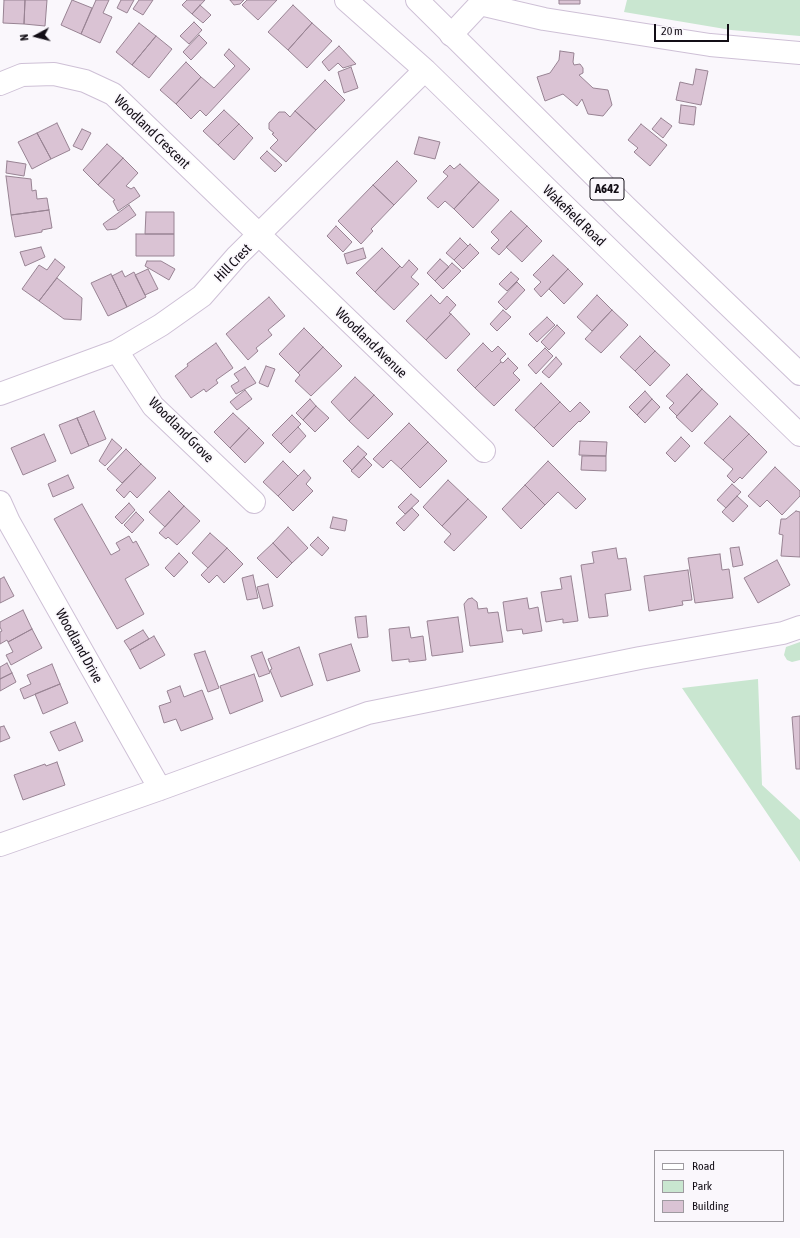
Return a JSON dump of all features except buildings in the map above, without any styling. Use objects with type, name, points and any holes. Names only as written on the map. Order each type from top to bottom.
[{"type":"street","name":"Wakefield Road","points":[[346,0],[424,70],[800,436]]},
{"type":"street","name":"A642","points":[[417,0],[626,207],[800,374]]},
{"type":"street","points":[[451,34],[481,2],[544,19],[710,45],[800,53]]},
{"type":"street","name":"Hill Crest","points":[[0,394],[117,351],[161,325],[202,296],[237,256],[424,70]]},
{"type":"street","name":"Woodland Crescent","points":[[0,84],[22,75],[54,74],[85,81],[112,94],[259,235]]},
{"type":"street","name":"Woodland Avenue","points":[[259,235],[484,451]]},
{"type":"street","name":"Woodland Grove","points":[[117,351],[153,406],[254,502]]},
{"type":"street","name":"Woodland Drive","points":[[0,502],[9,522],[160,789]]},
{"type":"street","points":[[0,845],[160,789],[368,713],[632,660],[783,633],[800,627]]},
{"type":"green space","points":[[627,0],[800,0],[800,36],[731,30],[624,12]]},
{"type":"green space","points":[[800,642],[800,660],[792,662],[787,660],[784,655],[786,647]]},
{"type":"green space","points":[[758,679],[762,785],[800,820],[800,862],[682,688]]}]
